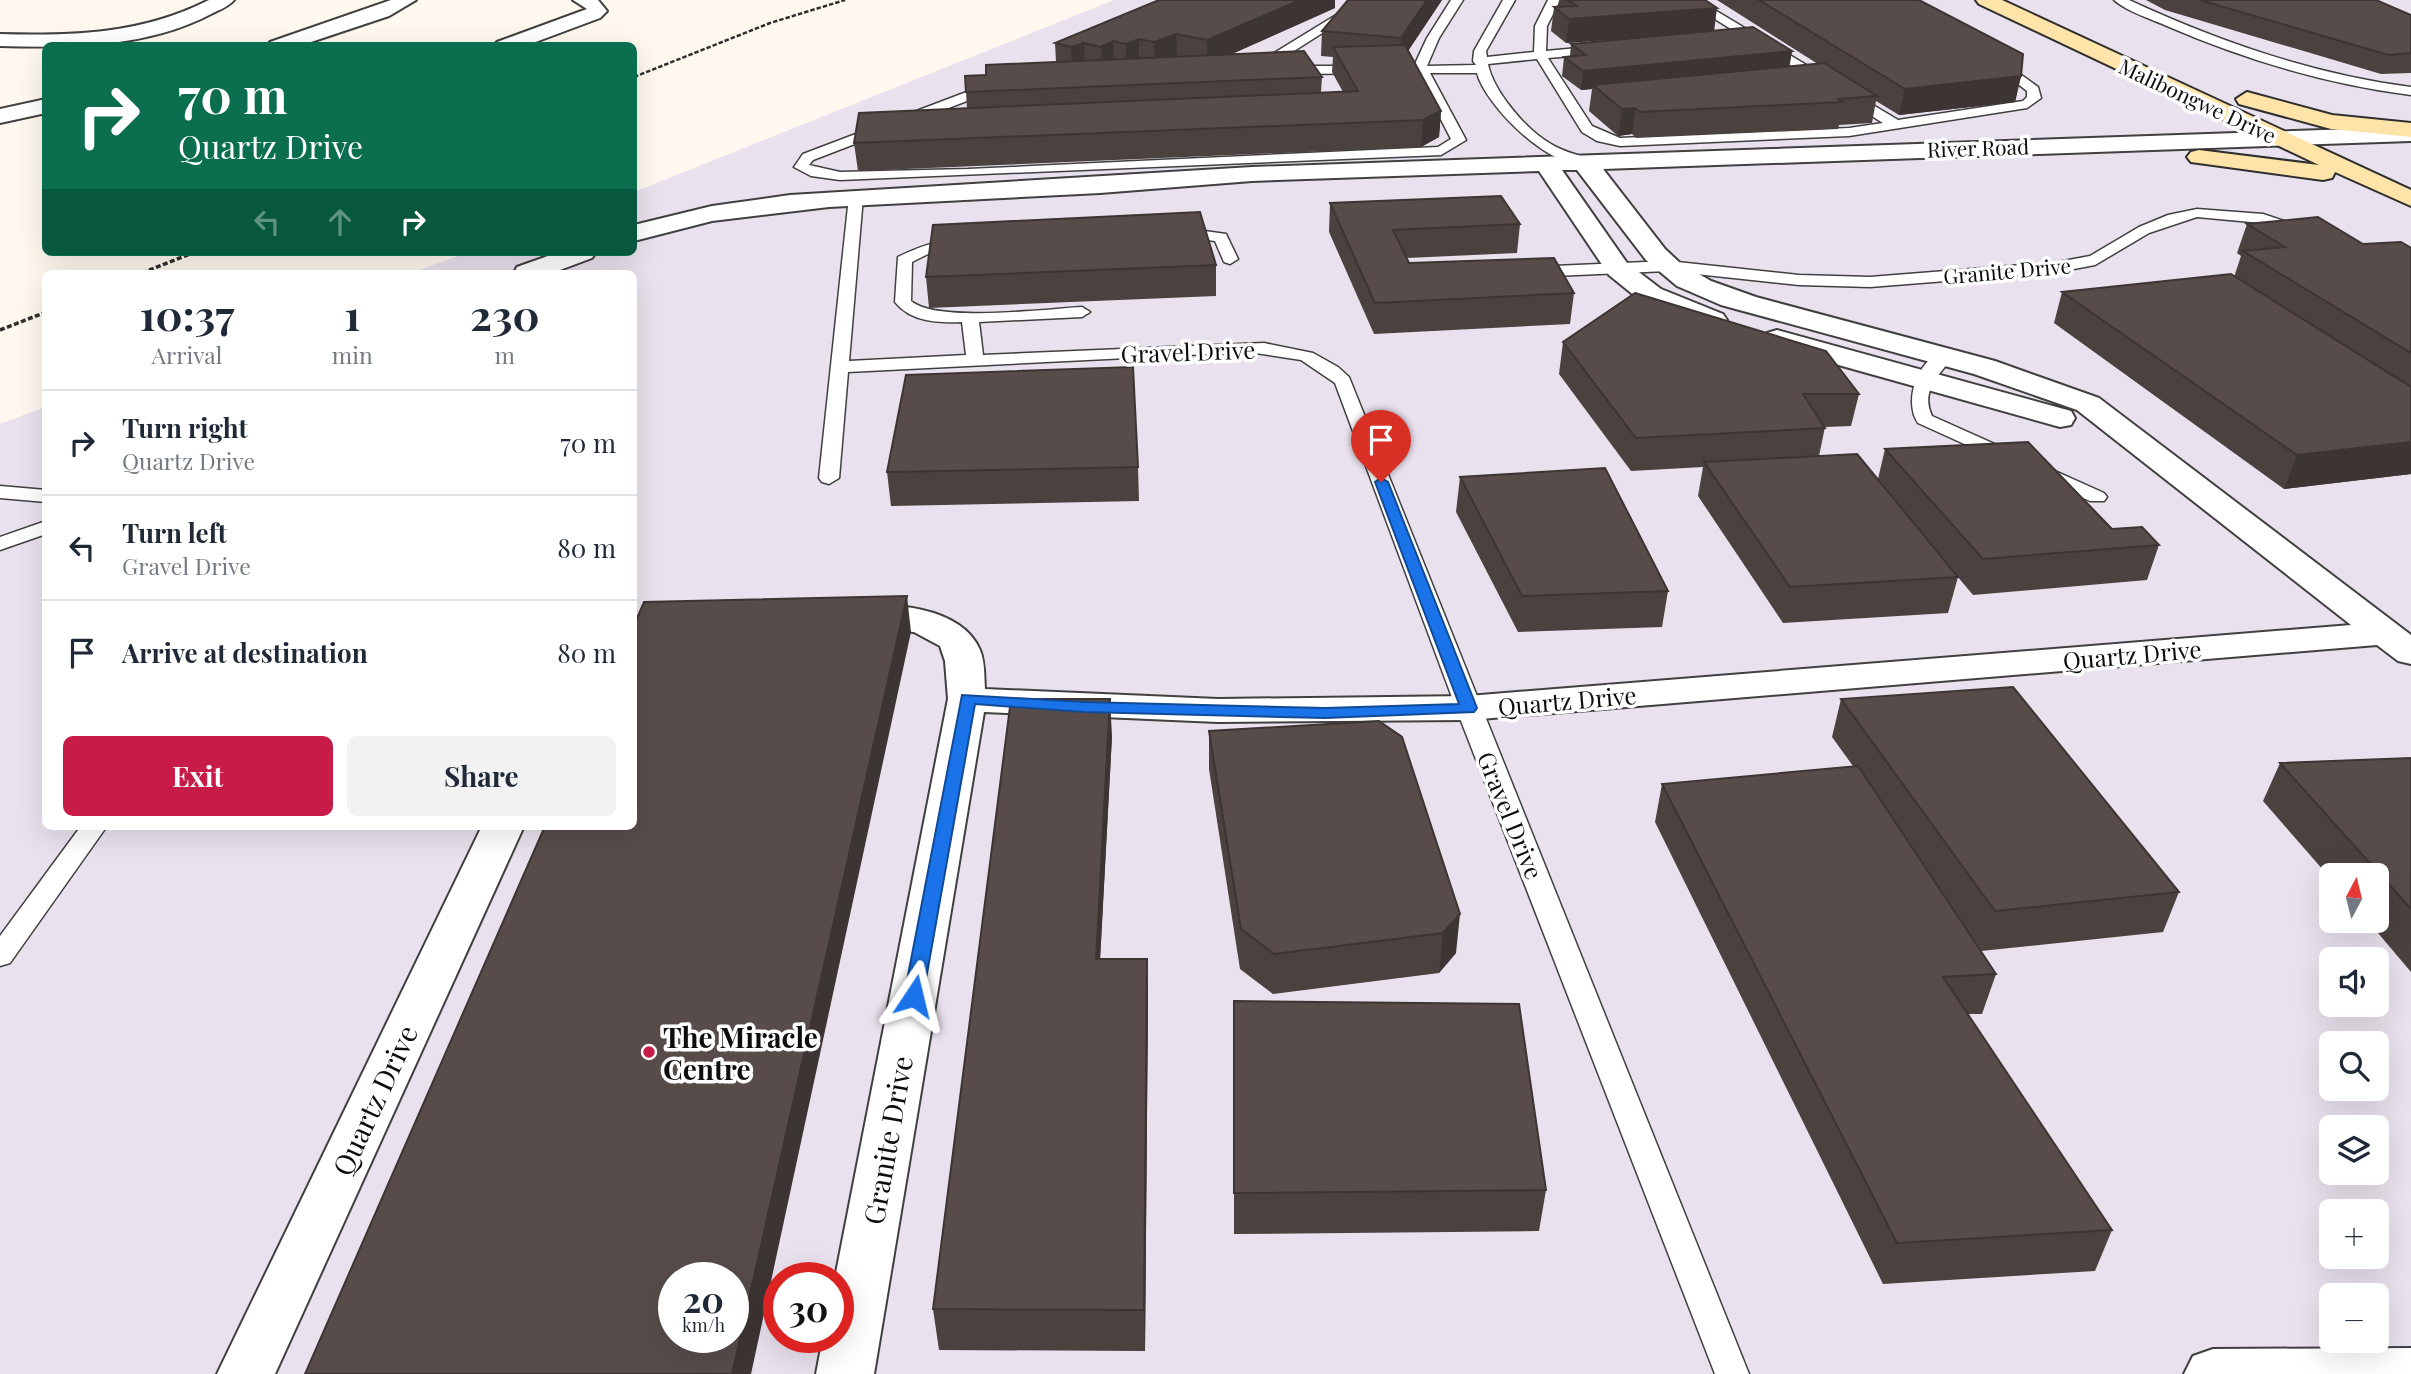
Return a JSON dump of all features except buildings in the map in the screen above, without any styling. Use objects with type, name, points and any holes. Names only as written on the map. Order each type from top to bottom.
[{"type":"main road","name":"Malibongwe Drive","points":[[1986,0],[2411,201]]},
{"type":"main road","name":"Malibongwe Drive","points":[[2027,0],[2378,159]]},
{"type":"main road","points":[[2246,99],[2332,122],[2411,132]]},
{"type":"main road","points":[[2220,139],[2233,131],[2233,124],[2225,113]]},
{"type":"main road","points":[[2199,157],[2314,171],[2411,201]]},
{"type":"street","points":[[0,40],[79,41],[133,36],[183,22],[224,0]]},
{"type":"street","points":[[288,42],[382,12],[406,0]]},
{"type":"street","points":[[515,42],[597,11],[595,6],[583,0]]},
{"type":"street","points":[[0,116],[42,107]]},
{"type":"street","name":"River Road","points":[[1591,169],[2220,139],[2331,138],[2411,132]]},
{"type":"street","name":"River Road","points":[[637,232],[688,216],[799,200],[1140,185],[1274,191],[1549,163],[1591,169],[2199,157],[2411,146]]},
{"type":"street","points":[[1549,163],[1618,269],[1651,295],[1675,307],[1738,328],[2126,436]]},
{"type":"street","points":[[1591,169],[1648,247],[1687,280],[1739,300],[2032,382],[2088,404],[2116,424],[2126,436],[2398,643]]},
{"type":"street","points":[[535,270],[572,256]]},
{"type":"street","points":[[824,619],[894,617],[938,627],[960,648],[968,699]]},
{"type":"street","name":"Quartz Drive","points":[[968,699],[1084,707],[1325,713],[1468,708],[2398,643]]},
{"type":"street","name":"Granite Drive","points":[[845,1374],[968,699]]},
{"type":"street","name":"Quartz Drive","points":[[246,1374],[501,830]]},
{"type":"street","points":[[2213,1374],[2411,1373]]},
{"type":"lane","points":[[1356,0],[1345,14],[1248,71],[1321,74],[1480,65],[1540,55],[1610,49]]},
{"type":"lane","points":[[1420,67],[1433,38],[1457,0]]},
{"type":"lane","points":[[1509,0],[1479,51],[1480,65],[1501,105],[1549,163],[1591,169]]},
{"type":"lane","points":[[1554,0],[1541,26],[1540,55],[1575,100],[1587,130],[1602,138],[1620,142],[1803,136],[1898,126],[2012,108],[2027,104],[2034,98],[2033,90],[2026,82],[1980,50]]},
{"type":"lane","points":[[1690,0],[1898,126]]},
{"type":"lane","points":[[2120,0],[2173,26],[2230,47],[2341,79],[2411,91]]},
{"type":"lane","points":[[1721,39],[1749,37]]},
{"type":"lane","points":[[1010,79],[808,158],[801,167],[816,173],[840,176],[1441,151],[1459,140],[1420,67]]},
{"type":"lane","points":[[1796,82],[1822,80]]},
{"type":"lane","points":[[882,130],[923,128]]},
{"type":"lane","points":[[829,478],[856,197]]},
{"type":"lane","name":"Granite Drive","points":[[1512,272],[1668,266],[1834,282],[2058,267],[2095,260],[2144,230],[2173,218],[2197,213],[2263,219],[2320,236]]},
{"type":"lane","points":[[1156,233],[1193,232],[1220,237],[1230,259]]},
{"type":"lane","points":[[983,244],[926,249],[904,260],[903,302],[910,310],[928,316],[1082,312]]},
{"type":"lane","points":[[970,317],[975,360]]},
{"type":"lane","name":"Gravel Drive","points":[[839,367],[1253,347],[1291,352],[1329,366],[1343,381],[1468,708],[1732,1374]]},
{"type":"lane","points":[[1944,357],[1924,380],[1919,401],[1924,419],[2097,497]]},
{"type":"lane","points":[[0,492],[42,496]]},
{"type":"lane","points":[[0,544],[42,528]]},
{"type":"lane","points":[[0,956],[91,830]]},
{"type":"path","points":[[637,76],[770,23],[845,0]]},
{"type":"path","points":[[150,270],[185,256]]},
{"type":"path","points":[[0,330],[42,314]]},
{"type":"shaded area","points":[[1114,0],[2411,0],[2411,1374],[0,1374],[0,424],[42,408],[42,830],[637,830],[637,270],[419,270],[458,256],[637,256],[637,191]]},
{"type":"place","name":"The Miracle Centre","points":[[649,1052]]},
{"type":"route","points":[[914,996],[968,699],[1084,707],[1325,713],[1468,708],[1381,482]]}]
